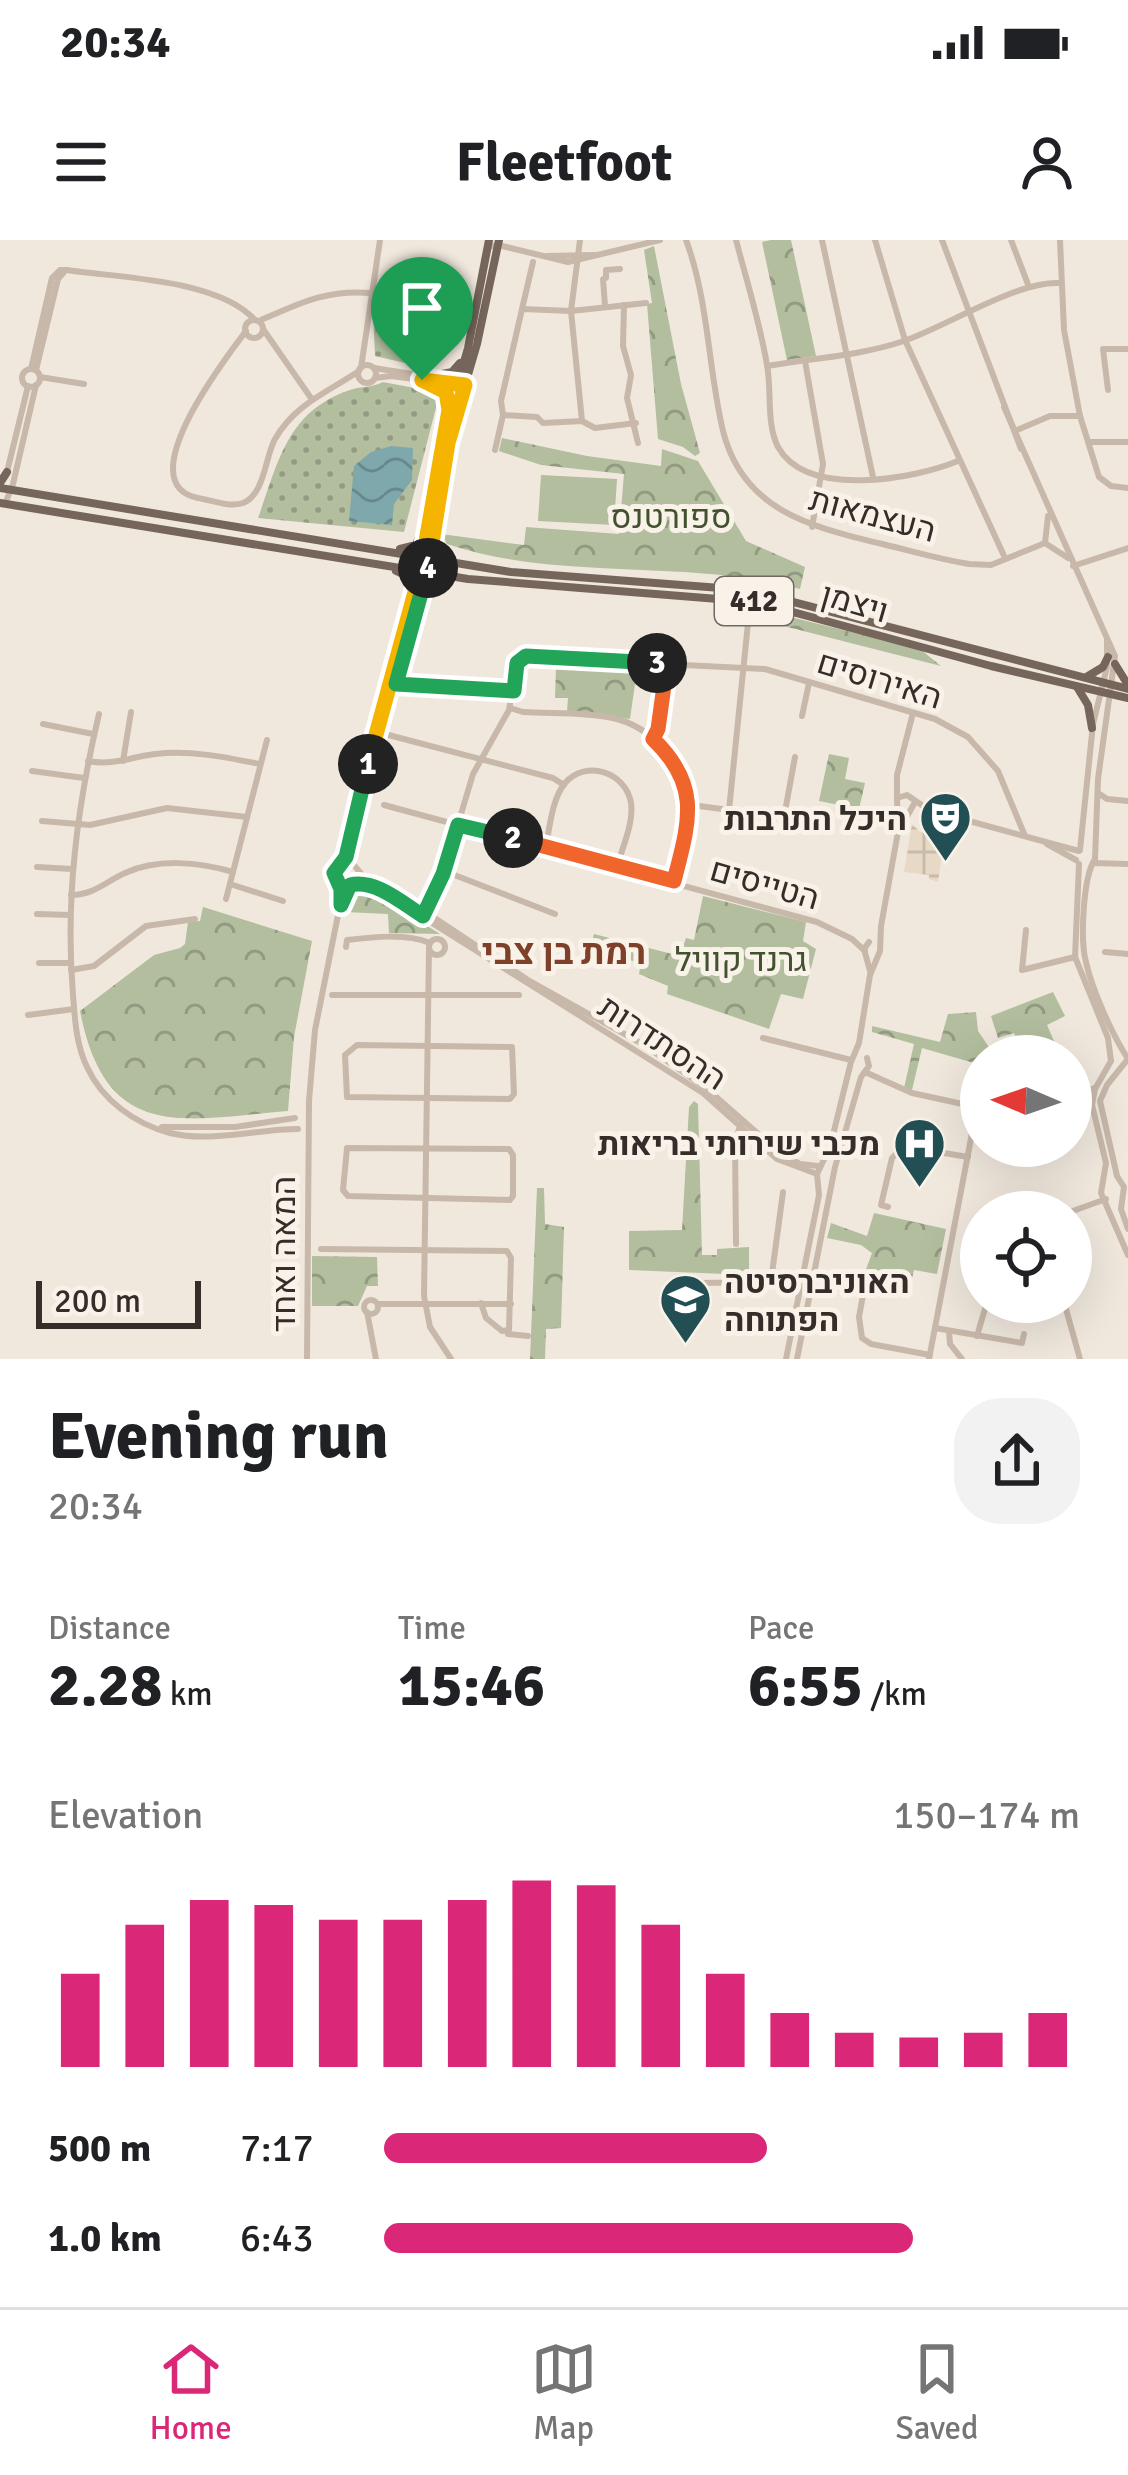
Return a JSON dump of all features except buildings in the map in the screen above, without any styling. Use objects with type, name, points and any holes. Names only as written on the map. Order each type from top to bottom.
[{"type":"main road","points":[[424,571],[460,383],[494,245]]},
{"type":"main road","points":[[371,548],[416,545],[494,245]]},
{"type":"main road","points":[[437,375],[455,369],[467,351]]},
{"type":"main road","points":[[422,380],[446,392],[449,410]]},
{"type":"main road","points":[[4,487],[8,472]]},
{"type":"main road","name":"412","points":[[4,487],[427,555]]},
{"type":"main road","points":[[427,555],[433,487]]},
{"type":"main road","name":"412","points":[[2,503],[424,571]]},
{"type":"main road","points":[[436,521],[437,545],[455,564]]},
{"type":"main road","points":[[265,544],[404,573],[412,586],[401,636]]},
{"type":"main road","name":"ויצמן","points":[[427,555],[455,564],[532,574],[747,590],[1106,688]]},
{"type":"main road","name":"ויצמן","points":[[424,571],[529,585],[756,602],[992,667],[1128,691]]},
{"type":"main road","points":[[1083,678],[1112,661],[1128,691]]},
{"type":"main road","points":[[1070,683],[1087,701],[1092,728]]},
{"type":"street","points":[[364,381],[360,369],[380,240]]},
{"type":"street","points":[[580,240],[571,311],[582,421]]},
{"type":"street","points":[[494,245],[578,259],[660,240]]},
{"type":"street","name":"העצמאות","points":[[686,240],[712,346],[729,450],[767,500],[812,527],[959,562],[991,565],[1046,540],[1062,540]]},
{"type":"street","points":[[736,240],[767,366],[772,428],[778,446],[801,469],[822,477],[873,478],[923,474],[958,460]]},
{"type":"street","points":[[822,240],[873,478]]},
{"type":"street","points":[[875,240],[905,340],[1006,559]]},
{"type":"street","points":[[942,240],[1028,461]]},
{"type":"street","points":[[1011,240],[1028,287]]},
{"type":"street","points":[[1060,240],[1059,283],[1080,416],[1099,477],[1128,488]]},
{"type":"street","points":[[495,450],[504,382],[511,369],[513,341],[533,262]]},
{"type":"street","points":[[605,306],[606,270],[620,269]]},
{"type":"street","points":[[2,503],[58,279],[67,270],[190,288],[238,308],[311,398]]},
{"type":"street","points":[[767,366],[848,357],[905,340],[1028,287],[1059,283]]},
{"type":"street","points":[[371,293],[311,296],[272,316],[236,344],[213,372],[192,410],[172,480],[178,491],[233,505],[246,501],[257,488],[279,433],[311,398],[360,369],[437,375],[460,383]]},
{"type":"street","points":[[522,309],[571,311],[646,303]]},
{"type":"street","points":[[624,304],[623,346],[631,375],[627,398],[638,443]]},
{"type":"street","points":[[366,344],[375,378]]},
{"type":"street","points":[[1108,390],[1103,349],[1128,349]]},
{"type":"street","points":[[805,361],[821,452],[822,477],[812,527]]},
{"type":"street","points":[[343,382],[387,375],[460,383]]},
{"type":"street","points":[[34,377],[84,384]]},
{"type":"street","points":[[8,472],[34,377]]},
{"type":"street","points":[[1004,407],[1106,634],[1112,661],[1092,728],[1078,862],[1075,957],[1108,1038],[1111,1060]]},
{"type":"street","points":[[503,415],[537,416],[553,424],[582,421],[595,428],[636,423]]},
{"type":"street","points":[[1017,430],[1051,416],[1080,416]]},
{"type":"street","points":[[1088,442],[1128,442]]},
{"type":"street","points":[[1046,507],[1046,540],[1072,563]]},
{"type":"street","points":[[1046,540],[1058,529]]},
{"type":"street","points":[[1072,563],[1128,548]]},
{"type":"street","points":[[393,684],[401,636],[424,571]]},
{"type":"street","points":[[358,873],[348,862],[348,846],[424,571]]},
{"type":"street","points":[[729,810],[749,613]]},
{"type":"street","name":"האירוסים","points":[[514,691],[519,661],[524,657],[773,671],[956,729],[978,747],[1003,782],[1029,837]]},
{"type":"street","points":[[653,739],[667,664]]},
{"type":"street","points":[[802,716],[809,682]]},
{"type":"street","points":[[393,684],[514,691],[510,708],[481,760],[425,914]]},
{"type":"street","points":[[1106,688],[1085,961],[1126,1054],[1124,1067],[1100,1101],[1123,1188],[1128,1229]]},
{"type":"street","points":[[510,708],[615,719],[653,739],[682,776],[689,802],[674,881]]},
{"type":"street","points":[[123,761],[131,712]]},
{"type":"street","points":[[870,975],[866,953],[881,926],[897,838],[901,796],[897,776],[914,713]]},
{"type":"street","points":[[99,714],[77,825],[70,915],[78,1043],[94,1081],[113,1102],[146,1124],[184,1135],[304,1126]]},
{"type":"street","points":[[43,724],[94,734]]},
{"type":"street","points":[[377,732],[553,778],[564,785]]},
{"type":"street","points":[[226,899],[267,740]]},
{"type":"street","points":[[88,761],[108,765],[154,754],[186,754],[260,764]]},
{"type":"street","points":[[699,806],[784,817],[795,758]]},
{"type":"street","points":[[32,771],[84,778]]},
{"type":"street","points":[[546,847],[564,785],[581,772],[598,771],[614,777],[627,791],[631,817],[617,867]]},
{"type":"street","points":[[1097,792],[1128,802]]},
{"type":"street","points":[[901,796],[929,810],[1088,849],[1093,860]]},
{"type":"street","points":[[897,838],[915,802]]},
{"type":"street","name":"הטייסים","points":[[384,805],[674,881],[874,943]]},
{"type":"street","points":[[42,821],[95,825],[167,808],[247,817]]},
{"type":"street","points":[[898,811],[929,810]]},
{"type":"street","points":[[1029,837],[1078,862],[1128,864]]},
{"type":"street","name":"המאה ואחד","points":[[307,1359],[308,1149],[304,1126],[315,1030],[341,905],[334,873],[348,862]]},
{"type":"street","points":[[71,895],[92,893],[128,872],[150,866],[202,865],[233,872]]},
{"type":"street","points":[[37,867],[72,869]]},
{"type":"street","points":[[444,871],[555,914]]},
{"type":"street","name":"המאה ואחד","points":[[341,905],[358,873]]},
{"type":"street","name":"ההסתדרות","points":[[358,873],[525,985],[638,1049],[787,1158],[820,1170],[835,1167]]},
{"type":"street","points":[[230,884],[283,901]]},
{"type":"street","name":"ההסתדרות","points":[[340,884],[378,889],[443,923],[528,980],[644,1045],[706,1088],[742,1122]]},
{"type":"street","points":[[436,893],[443,923]]},
{"type":"street","points":[[37,914],[70,915]]},
{"type":"street","points":[[39,963],[94,966],[146,926],[195,919]]},
{"type":"street","points":[[1026,930],[1022,970],[1075,957]]},
{"type":"street","points":[[346,947],[347,940],[415,938],[429,946],[433,955],[440,955]]},
{"type":"street","name":"הטייסים","points":[[852,939],[866,953]]},
{"type":"street","points":[[429,946],[442,940],[445,950],[429,968]]},
{"type":"street","points":[[786,1359],[819,1196],[820,1170],[861,1030],[877,956],[874,943]]},
{"type":"street","points":[[429,946],[425,1303],[430,1327],[451,1359]]},
{"type":"street","points":[[1105,952],[1128,954]]},
{"type":"street","points":[[866,953],[877,956]]},
{"type":"street","points":[[332,995],[519,995]]},
{"type":"street","points":[[28,1015],[74,1010]]},
{"type":"street","points":[[797,1359],[835,1167],[868,1059],[861,1030]]},
{"type":"street","points":[[763,1038],[852,1061]]},
{"type":"street","points":[[428,1045],[512,1048],[514,1094],[509,1099],[347,1097],[345,1055],[351,1047],[428,1045]]},
{"type":"street","points":[[1126,1054],[1114,1052],[1097,1085],[1093,1111],[1106,1163],[1102,1187],[1128,1255]]},
{"type":"street","points":[[852,1061],[860,1054],[868,1059],[887,1083]]},
{"type":"street","points":[[1111,1060],[1124,1067]]},
{"type":"street","points":[[852,1061],[855,1072],[912,1094],[960,1103]]},
{"type":"street","name":"המאה ואחד","points":[[296,1116],[310,1085]]},
{"type":"street","points":[[1092,1088],[1097,1085]]},
{"type":"street","points":[[146,1124],[176,1129],[236,1127],[296,1116]]},
{"type":"street","points":[[296,1116],[304,1126]]},
{"type":"street","points":[[296,1116],[304,1126]]},
{"type":"street","points":[[736,1244],[735,1142],[742,1122]]},
{"type":"street","points":[[347,1148],[427,1148],[511,1150],[513,1196],[509,1200],[348,1196],[343,1190],[347,1148]]},
{"type":"street","points":[[888,1207],[881,1205],[892,1158],[901,1149],[960,1156]]},
{"type":"street","points":[[873,1285],[865,1284],[862,1338],[930,1357],[966,1167]]},
{"type":"street","points":[[820,1170],[825,1181],[834,1178]]},
{"type":"street","points":[[1092,1196],[1110,1178],[1123,1188]]},
{"type":"street","points":[[1092,1204],[1123,1188]]},
{"type":"street","points":[[771,1281],[783,1192]]},
{"type":"street","points":[[322,1249],[507,1251],[511,1258],[510,1328],[502,1331]]},
{"type":"street","points":[[696,1283],[812,1284]]},
{"type":"street","points":[[481,1303],[486,1318],[502,1331],[528,1336]]},
{"type":"street","points":[[376,1359],[367,1312],[376,1312],[378,1304],[511,1304]]},
{"type":"street","points":[[977,1336],[981,1323]]},
{"type":"street","points":[[1070,1323],[1080,1359]]},
{"type":"street","points":[[935,1328],[1022,1343],[1024,1334]]},
{"type":"street","points":[[950,1331],[950,1344],[962,1359]]},
{"type":"green space","points":[[791,240],[816,356],[787,360],[762,242]]},
{"type":"green space","points":[[654,246],[700,453],[695,456],[658,439],[647,304],[652,303],[644,250]]},
{"type":"green space","points":[[373,309],[388,312],[387,326],[410,344],[436,347],[431,369],[375,356]]},
{"type":"green space","points":[[383,382],[425,390],[438,400],[404,532],[258,518],[297,427],[326,401]]},
{"type":"green space","name":"ספורטנס","points":[[502,438],[661,466],[662,449],[698,461],[746,541],[805,567],[800,589],[712,574],[534,563],[447,544],[441,534],[524,545],[526,527],[619,534],[624,474],[541,465],[499,451]]},
{"type":"green space","points":[[541,475],[617,479],[614,525],[538,521]]},
{"type":"green space","points":[[754,608],[920,649],[941,666],[752,618]]},
{"type":"green space","points":[[556,667],[637,670],[630,719],[567,711],[568,698],[555,698]]},
{"type":"green space","points":[[829,754],[849,758],[845,779],[865,783],[859,809],[819,801]]},
{"type":"green space","points":[[366,889],[440,934],[389,933],[388,914],[345,912],[352,894]]},
{"type":"green space","name":"גרנד קוויל","points":[[703,896],[806,922],[803,941],[816,949],[803,999],[781,994],[769,1029],[667,994],[668,986],[639,974],[641,963],[589,950],[594,934],[680,956],[686,938],[694,940]]},
{"type":"green space","points":[[203,907],[312,941],[294,1037],[288,1111],[214,1118],[154,1114],[129,1103],[108,1084],[92,1054],[80,1011],[154,955],[185,944],[188,922],[200,921]]},
{"type":"green space","points":[[1053,992],[1065,1016],[1047,1025],[1051,1035],[997,1035],[991,1016]]},
{"type":"green space","points":[[976,1012],[981,1035],[960,1035],[960,1059],[922,1048],[912,1090],[904,1088],[914,1044],[872,1032],[872,1026],[940,1042],[948,1014]]},
{"type":"green space","points":[[694,1101],[698,1104],[702,1255],[749,1247],[749,1275],[629,1270],[629,1231],[682,1230],[689,1107]]},
{"type":"green space","points":[[537,1188],[544,1188],[545,1224],[564,1227],[561,1328],[546,1329],[545,1359],[530,1359]]},
{"type":"green space","points":[[874,1213],[946,1229],[937,1274],[914,1270],[911,1282],[864,1275],[872,1253],[861,1245],[827,1238],[831,1223],[867,1236]]},
{"type":"green space","points":[[312,1256],[377,1257],[378,1286],[367,1286],[358,1306],[312,1306]]},
{"type":"shaded area","points":[[912,824],[920,832],[945,827],[951,831],[948,846],[943,846],[938,882],[929,875],[904,872]]},
{"type":"water","points":[[391,446],[413,448],[412,480],[394,504],[392,525],[349,521],[354,466],[371,452]]},
{"type":"place","name":"היכל התרבות","points":[[946,864]]},
{"type":"place","name":"מכבי שירותי בריאות","points":[[919,1189]]},
{"type":"place","name":"האוניברסיטה הפתוחה","points":[[685,1346]]},
{"type":"district","name":"רמת בן צבי","points":[[564,951]]},
{"type":"route","points":[[422,380],[465,385],[448,443],[428,571],[396,684],[514,691],[517,663],[526,656],[667,664],[653,739],[682,776],[689,811],[674,881],[458,825],[423,916],[361,883],[350,885],[341,905],[334,873],[346,857],[421,570],[449,410],[446,392],[422,380]]}]
